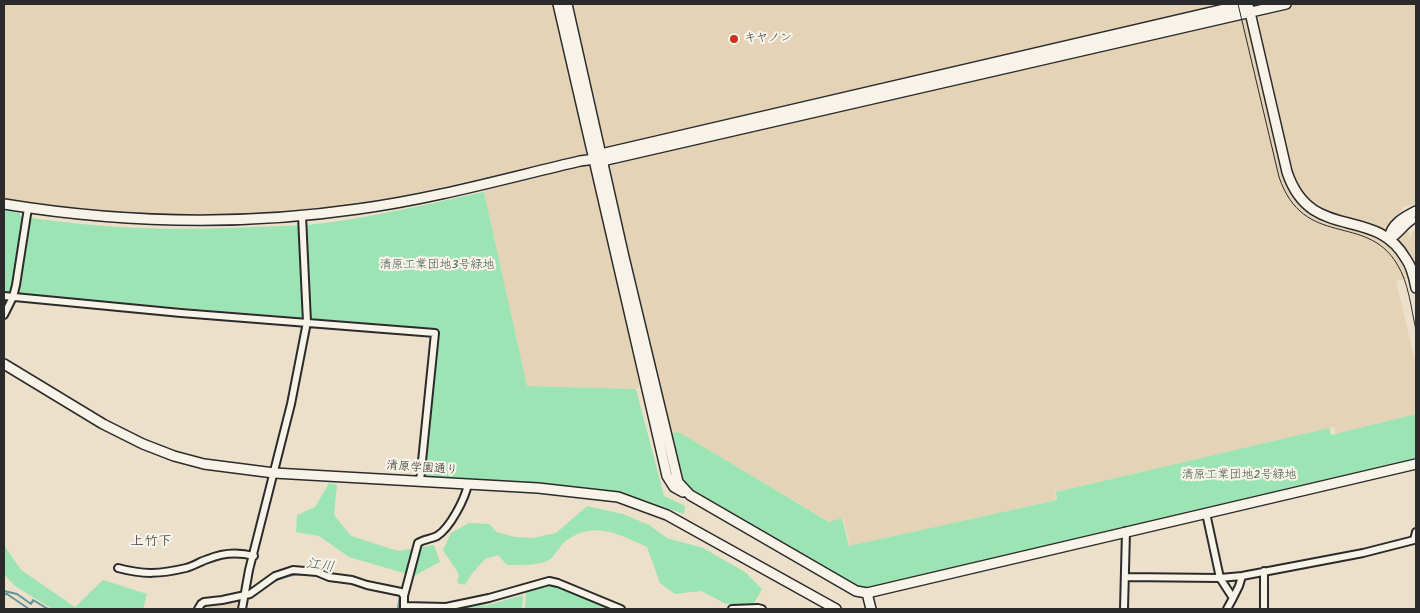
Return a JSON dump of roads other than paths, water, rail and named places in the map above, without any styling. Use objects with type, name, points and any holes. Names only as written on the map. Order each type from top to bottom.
[{"type":"street","points":[[558,4],[599,158]]},
{"type":"street","points":[[567,4],[667,476],[671,483],[679,490],[690,494],[856,591],[867,593],[1416,464]]},
{"type":"street","points":[[4,204],[97,216],[155,220],[220,221],[302,216],[392,204],[599,158],[1248,7],[1286,4]]},
{"type":"street","points":[[1248,7],[1287,172],[1295,191],[1307,206],[1321,215],[1371,228],[1389,239],[1407,259],[1416,288]]},
{"type":"street","points":[[4,315],[13,297],[16,285],[28,208]]},
{"type":"street","points":[[1389,239],[1390,232],[1396,224],[1402,218],[1416,211]]},
{"type":"street","points":[[242,609],[291,404],[307,322],[302,216]]},
{"type":"street","points":[[1389,239],[1396,236],[1405,224],[1416,217]]},
{"type":"street","points":[[4,296],[180,313],[435,333],[420,481]]},
{"type":"street","name":"清原学園通り","points":[[4,364],[103,424],[174,456],[204,464],[274,473],[538,488],[618,497],[667,515],[836,609]]},
{"type":"street","points":[[468,484],[466,495],[446,528],[437,536],[418,543],[404,596],[404,608],[446,607],[549,582],[558,583],[622,609]]},
{"type":"street","points":[[1206,513],[1220,578],[1233,598]]},
{"type":"street","points":[[1124,609],[1126,532]]},
{"type":"street","points":[[1125,576],[1220,578],[1242,576],[1363,553],[1414,540],[1416,532]]},
{"type":"street","points":[[118,568],[138,574],[150,574],[188,568],[210,558],[240,552],[254,556]]},
{"type":"street","points":[[198,609],[200,604],[204,602],[239,596],[244,597],[275,576],[294,570],[316,572],[329,577],[352,580],[401,592],[404,596]]},
{"type":"street","points":[[1264,571],[1264,609]]},
{"type":"street","points":[[1227,609],[1242,576]]},
{"type":"street","points":[[867,593],[871,609]]},
{"type":"street","points":[[732,609],[762,609]]},
{"type":"waterway","name":"江川","points":[[246,598],[253,596],[269,584],[285,577],[303,574],[322,577]]},
{"type":"waterway","name":"江川","points":[[4,591],[17,594],[31,604],[33,600],[48,609]]},
{"type":"waterway","points":[[4,594],[7,594],[29,609]]},
{"type":"waterway","name":"江川","points":[[398,609],[400,595]]},
{"type":"tram line","points":[[1238,4],[1279,177],[1290,200],[1304,214],[1319,223],[1369,239],[1384,248],[1401,271],[1409,296],[1416,330]]},
{"type":"place","name":"キヤノン","points":[[734,39]]},
{"type":"district","name":"上竹下","points":[[151,543]]},
{"type":"park label","name":"清原工業団地3号緑地","points":[[437,266]]},
{"type":"park label","name":"清原工業団地2号緑地","points":[[1239,476]]}]
